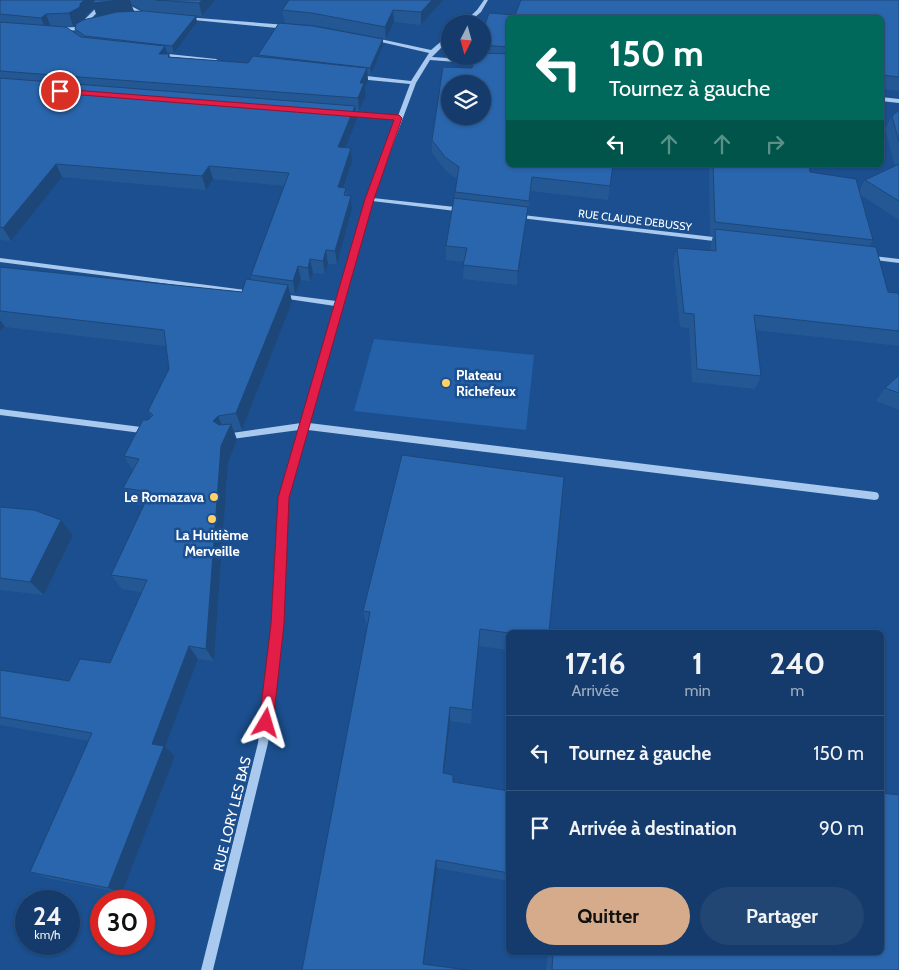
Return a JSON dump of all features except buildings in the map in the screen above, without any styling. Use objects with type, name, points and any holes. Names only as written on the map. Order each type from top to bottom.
[{"type":"street","points":[[50,31],[75,29],[107,0]]},
{"type":"street","points":[[116,0],[146,15]]},
{"type":"street","points":[[474,15],[486,0]]},
{"type":"street","points":[[129,14],[156,16]]},
{"type":"street","points":[[86,21],[102,16]]},
{"type":"street","points":[[176,17],[295,28]]},
{"type":"street","points":[[73,38],[75,29]]},
{"type":"street","points":[[57,36],[65,36]]},
{"type":"street","points":[[361,37],[431,55],[506,64]]},
{"type":"street","name":"RUE LORY LES BAS","points":[[207,970],[264,743],[278,624],[284,498],[370,199],[413,83],[431,55],[441,45]]},
{"type":"street","points":[[156,54],[225,62]]},
{"type":"street","points":[[354,76],[413,83]]},
{"type":"street","points":[[884,99],[899,101]]},
{"type":"street","points":[[370,199],[468,210]]},
{"type":"street","name":"RUE CLAUDE DEBUSSY","points":[[507,215],[732,242]]},
{"type":"street","points":[[860,256],[899,261]]},
{"type":"street","points":[[0,260],[262,294]]},
{"type":"street","points":[[272,295],[340,304]]},
{"type":"street","points":[[0,412],[154,432]]},
{"type":"street","points":[[225,437],[305,426],[875,496]]},
{"type":"lane","points":[[339,113],[399,118]]},
{"type":"shaded area","name":"Plateau Richefeux","points":[[374,339],[534,355],[526,430],[354,411]]},
{"type":"place","name":"Plateau Richefeux","points":[[446,383]]},
{"type":"place","name":"Le Romazava","points":[[214,497]]},
{"type":"place","name":"La Huitième Merveille","points":[[212,519]]},
{"type":"route","points":[[60,91],[399,118],[370,199],[284,498],[278,624],[266,723]]}]
